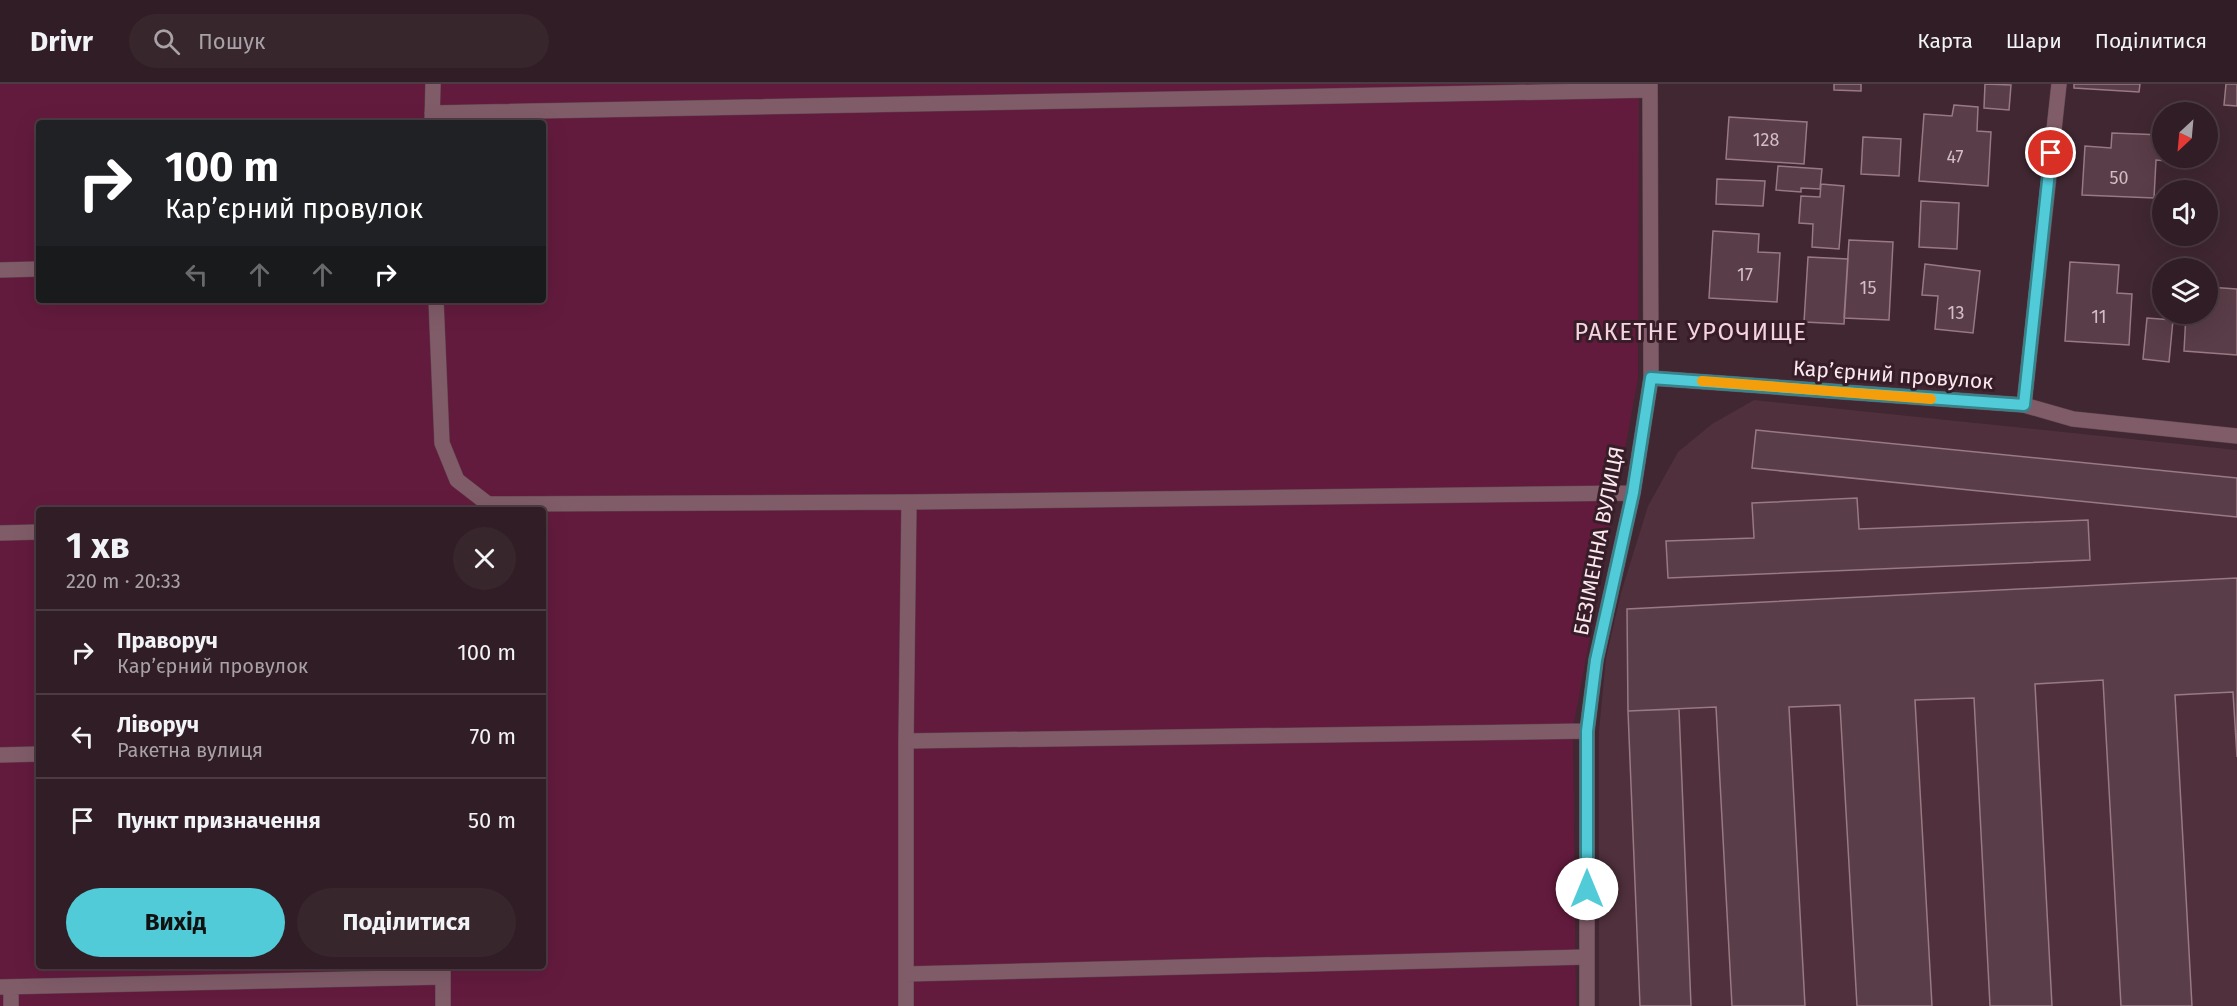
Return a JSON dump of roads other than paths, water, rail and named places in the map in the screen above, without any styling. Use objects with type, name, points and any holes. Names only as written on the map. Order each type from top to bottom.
[{"type":"street","points":[[433,84],[432,118],[1650,87]]},
{"type":"street","points":[[2024,405],[2058,84]]},
{"type":"street","name":"БЕЗІМЕННА ВУЛИЦЯ","points":[[1587,1006],[1587,731],[1596,660],[1633,493],[1651,378],[1650,87]]},
{"type":"street","points":[[0,270],[36,269]]},
{"type":"street","points":[[436,303],[442,443],[458,480],[485,507],[1633,493]]},
{"type":"street","name":"Карʼєрний провулок","points":[[1651,378],[2024,405],[2073,419],[2237,436]]},
{"type":"street","points":[[906,1006],[909,502]]},
{"type":"street","points":[[0,533],[36,532]]},
{"type":"street","points":[[906,741],[1587,731]]},
{"type":"street","points":[[0,754],[36,754]]},
{"type":"street","points":[[906,974],[1587,957]]},
{"type":"street","points":[[11,1006],[5,987],[443,972],[444,1006]]},
{"type":"district","name":"РАКЕТНЕ УРОЧИЩЕ","points":[[1691,332]]}]
